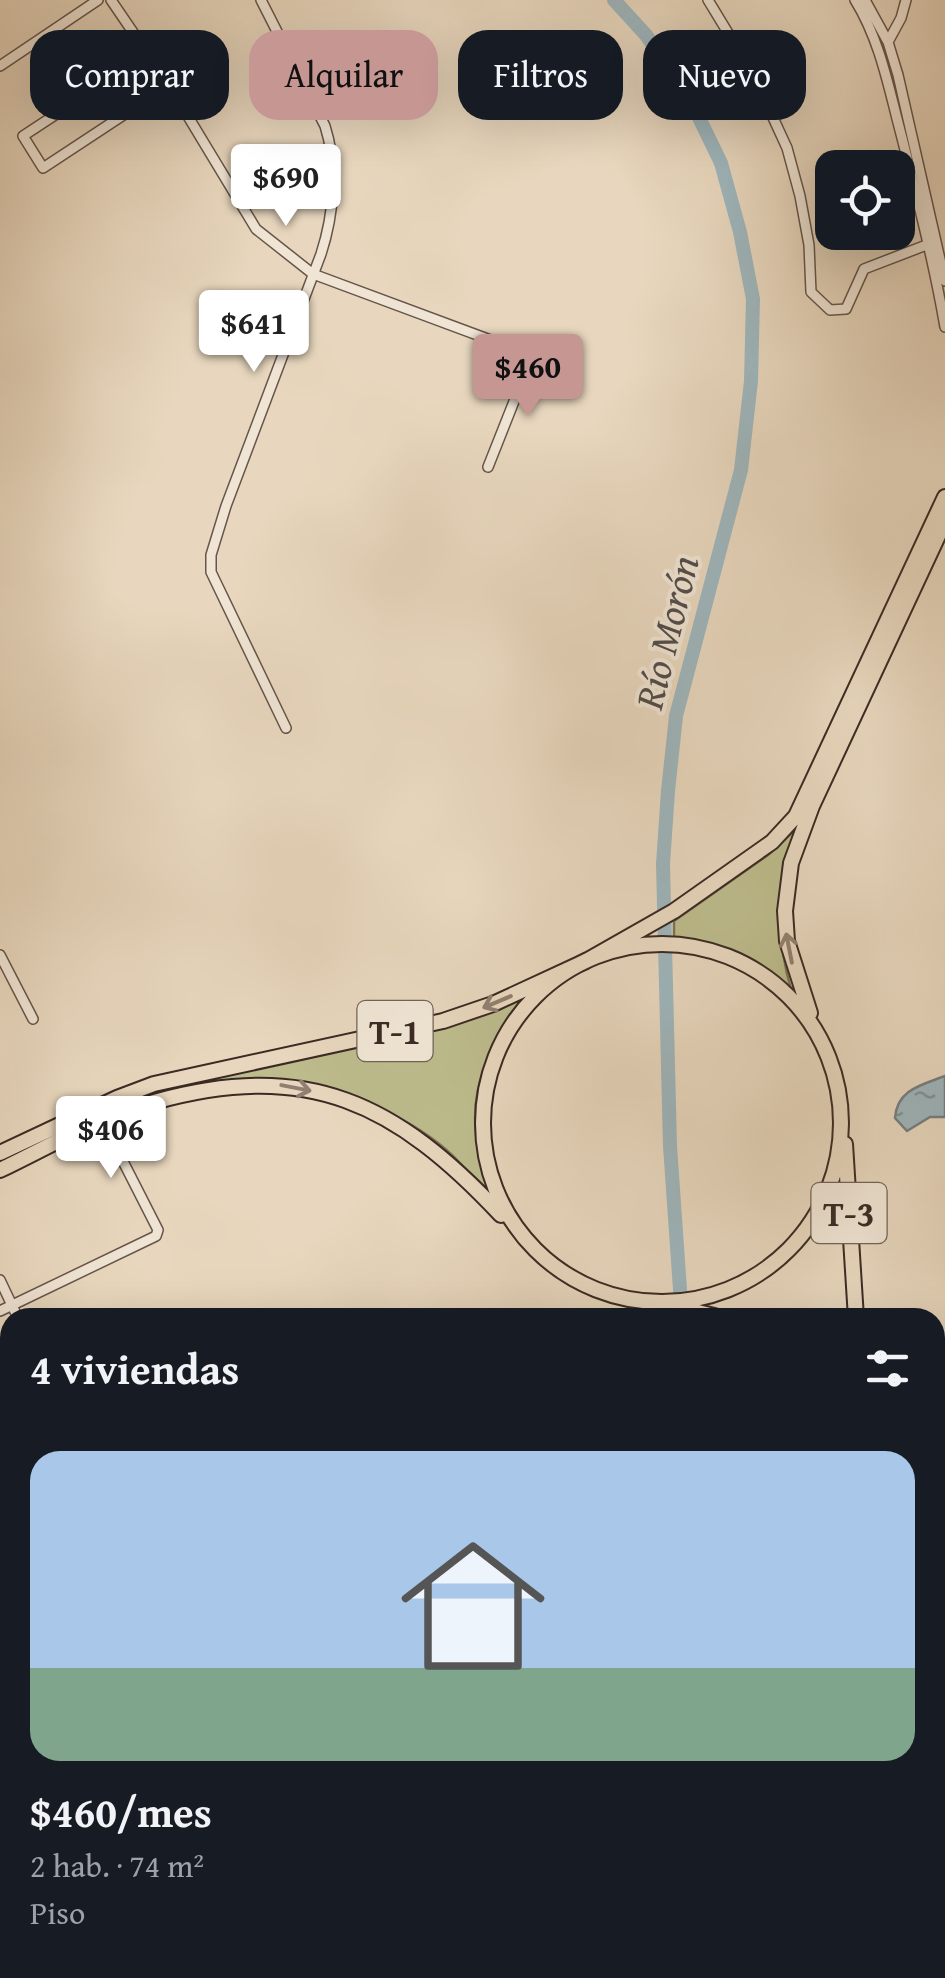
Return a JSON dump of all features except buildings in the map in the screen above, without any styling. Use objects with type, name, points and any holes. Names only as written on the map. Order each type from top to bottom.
[{"type":"highway","name":"T-1","points":[[527,1242],[503,1207],[488,1166],[483,1124],[488,1081],[504,1040],[528,1004],[561,976],[700,895],[772,842],[796,816],[945,497]]},
{"type":"highway","name":"T-1","points":[[0,1170],[154,1102],[267,1084],[320,1093],[376,1113],[421,1140],[456,1169],[548,1262],[584,1286],[625,1299],[690,1305],[751,1279],[805,1231],[826,1194],[836,1166],[841,1109],[832,1066],[795,975],[787,941],[785,911],[791,863],[812,806],[945,521]]},
{"type":"highway","name":"T-1","points":[[0,1153],[154,1084],[443,1020],[493,1004],[613,951],[646,945],[672,944],[713,951],[764,976],[797,1004],[821,1040]]},
{"type":"highway","name":"T-3","points":[[841,1109],[855,1308]]},
{"type":"highway","points":[[690,1305],[697,1308]]},
{"type":"street","points":[[0,66],[98,0]]},
{"type":"street","points":[[111,0],[132,30]]},
{"type":"street","points":[[261,0],[329,139],[333,196],[330,228],[226,506],[211,555],[210,572],[286,728]]},
{"type":"street","points":[[708,0],[754,74],[787,148],[803,212],[811,292],[819,302],[830,310],[846,309],[864,270],[929,244]]},
{"type":"street","points":[[854,0],[873,30],[929,244],[945,327]]},
{"type":"street","points":[[865,0],[888,42],[945,281]]},
{"type":"street","points":[[888,42],[906,0]]},
{"type":"street","points":[[47,120],[22,136],[43,168],[116,120]]},
{"type":"street","points":[[189,120],[256,229],[313,274],[574,371]]},
{"type":"street","points":[[488,467],[532,356]]},
{"type":"street","points":[[0,955],[33,1019]]},
{"type":"street","points":[[5,1308],[156,1236],[158,1230],[103,1122]]},
{"type":"street","points":[[0,1280],[14,1308]]},
{"type":"shaded area","points":[[794,831],[781,929],[791,989],[736,955],[674,937],[674,921],[768,855]]},
{"type":"shaded area","points":[[524,997],[494,1046],[478,1091],[476,1139],[492,1195],[453,1156],[418,1129],[375,1106],[330,1089],[287,1080],[253,1079],[149,1097],[148,1094],[436,1028]]},
{"type":"water","points":[[945,1076],[945,1117],[930,1117],[907,1131],[895,1118],[900,1100],[912,1090]]},
{"type":"waterway","name":"Río Morón","points":[[614,0],[646,35],[689,97],[721,163],[753,299],[751,381],[741,470],[676,716],[668,791],[663,864],[670,1146],[681,1308]]}]
